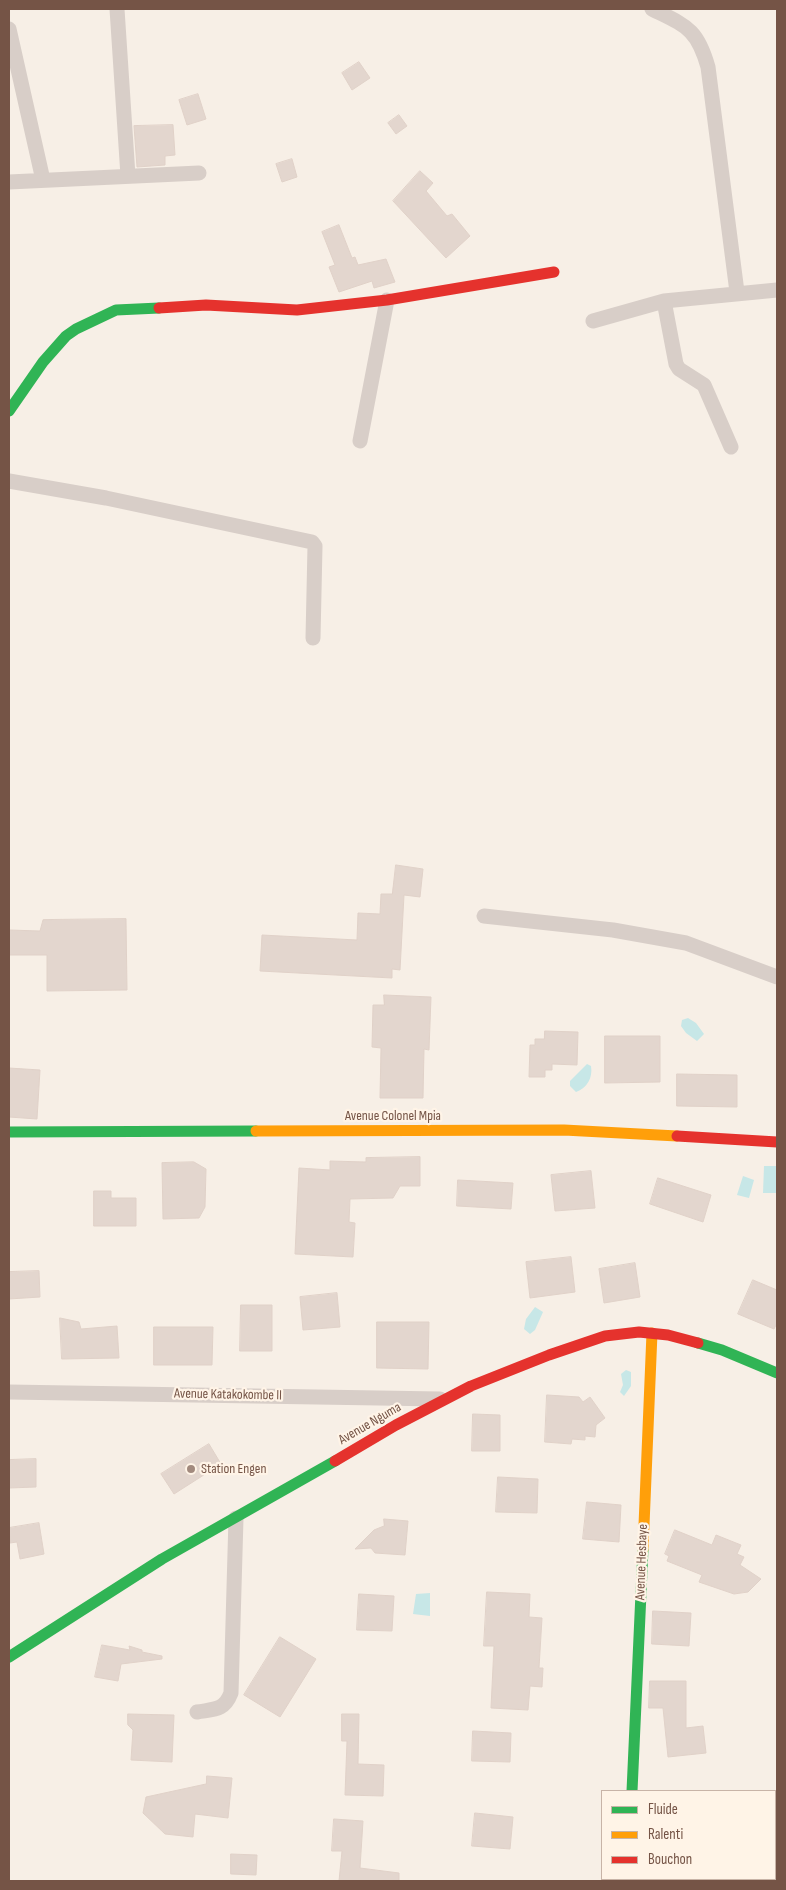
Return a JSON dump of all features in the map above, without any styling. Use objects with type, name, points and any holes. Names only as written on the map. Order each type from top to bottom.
[{"type":"street","points":[[117,9],[128,176]]},
{"type":"street","points":[[652,9],[692,32],[702,46],[708,67],[737,292]]},
{"type":"street","points":[[9,29],[43,180]]},
{"type":"street","points":[[9,182],[198,173]]},
{"type":"street","points":[[9,411],[42,362],[66,336],[76,328],[116,310],[206,305],[297,310],[387,300],[554,272]]},
{"type":"street","points":[[593,321],[664,302],[737,292],[777,290]]},
{"type":"street","points":[[360,441],[387,300]]},
{"type":"street","points":[[664,302],[676,364],[679,369],[704,384],[731,447]]},
{"type":"street","points":[[9,481],[106,498],[312,542],[315,546],[313,638]]},
{"type":"street","points":[[484,916],[612,930],[686,943],[777,977]]},
{"type":"street","name":"Avenue Colonel Mpia","points":[[9,1132],[564,1130],[777,1142]]},
{"type":"street","name":"Avenue Nguma","points":[[9,1657],[162,1558],[236,1518],[396,1425],[472,1386],[581,1343],[624,1332],[668,1335],[722,1350],[777,1373]]},
{"type":"street","name":"Avenue Hesbaye","points":[[632,1790],[652,1333]]},
{"type":"street","name":"Avenue Katakokombe II","points":[[9,1392],[446,1399]]},
{"type":"street","points":[[197,1712],[222,1708],[227,1704],[231,1693],[236,1518]]},
{"type":"water","points":[[688,1018],[696,1023],[704,1034],[697,1041],[686,1033],[681,1026],[682,1020]]},
{"type":"water","points":[[587,1064],[591,1066],[590,1078],[583,1088],[576,1092],[570,1086],[570,1081]]},
{"type":"water","points":[[764,1166],[777,1166],[777,1193],[763,1193]]},
{"type":"water","points":[[743,1176],[754,1180],[749,1198],[737,1195]]},
{"type":"water","points":[[535,1307],[543,1312],[535,1330],[530,1334],[524,1329],[526,1319]]},
{"type":"water","points":[[626,1370],[631,1372],[631,1386],[624,1396],[620,1392],[623,1385],[621,1374]]},
{"type":"water","points":[[430,1593],[430,1616],[413,1614],[416,1594]]},
{"type":"building","points":[[359,62],[370,78],[352,90],[342,73]]},
{"type":"building","points":[[198,94],[206,119],[187,125],[179,100]]},
{"type":"building","points":[[399,115],[407,126],[396,134],[388,123]]},
{"type":"building","points":[[173,125],[175,155],[165,156],[165,165],[137,167],[134,126]]},
{"type":"building","points":[[292,159],[297,177],[282,182],[276,164]]},
{"type":"building","points":[[420,171],[433,183],[426,191],[447,216],[452,214],[470,236],[446,258],[393,201]]},
{"type":"building","points":[[339,225],[352,258],[355,257],[358,265],[386,259],[395,282],[374,288],[372,281],[339,292],[329,267],[335,265],[322,232]]},
{"type":"building","points":[[396,865],[423,869],[420,897],[404,895],[400,970],[392,969],[392,978],[260,971],[262,935],[357,940],[358,913],[380,914],[381,894],[392,894]]},
{"type":"building","points":[[126,919],[127,990],[47,991],[47,955],[9,955],[9,930],[40,931],[43,920]]},
{"type":"building","points":[[384,995],[431,997],[429,1050],[424,1049],[423,1098],[380,1098],[381,1048],[372,1047],[373,1005],[384,1005]]},
{"type":"building","points":[[545,1031],[578,1032],[577,1065],[552,1064],[552,1070],[545,1070],[545,1077],[529,1077],[530,1045],[535,1045],[535,1039],[544,1039]]},
{"type":"building","points":[[605,1036],[660,1036],[660,1082],[605,1083]]},
{"type":"building","points":[[9,1068],[40,1070],[37,1119],[9,1117]]},
{"type":"building","points":[[677,1074],[737,1075],[737,1107],[677,1106]]},
{"type":"building","points":[[420,1157],[420,1186],[400,1186],[393,1198],[350,1199],[349,1222],[355,1223],[353,1257],[295,1254],[299,1168],[330,1170],[330,1161],[366,1162],[366,1158]]},
{"type":"building","points":[[194,1162],[206,1169],[205,1207],[199,1218],[163,1219],[162,1163]]},
{"type":"building","points":[[591,1171],[595,1208],[555,1211],[551,1175]]},
{"type":"building","points":[[658,1178],[711,1195],[703,1222],[650,1204]]},
{"type":"building","points":[[458,1180],[513,1183],[511,1209],[457,1206]]},
{"type":"building","points":[[94,1191],[111,1191],[111,1198],[136,1198],[136,1226],[94,1226]]},
{"type":"building","points":[[571,1257],[575,1292],[530,1298],[526,1262]]},
{"type":"building","points":[[635,1263],[640,1297],[604,1303],[599,1269]]},
{"type":"building","points":[[39,1271],[40,1297],[9,1299],[9,1272]]},
{"type":"building","points":[[753,1280],[777,1290],[777,1323],[774,1329],[738,1314]]},
{"type":"building","points":[[337,1293],[340,1327],[303,1330],[300,1297]]},
{"type":"building","points":[[241,1305],[272,1305],[272,1351],[240,1351]]},
{"type":"building","points":[[60,1318],[79,1322],[81,1329],[117,1326],[119,1358],[62,1359]]},
{"type":"building","points":[[377,1322],[429,1322],[428,1369],[377,1368]]},
{"type":"building","points":[[154,1327],[213,1327],[212,1365],[154,1365]]},
{"type":"building","points":[[547,1395],[579,1397],[583,1402],[590,1397],[605,1418],[596,1425],[595,1437],[585,1436],[585,1440],[572,1439],[571,1444],[545,1442]]},
{"type":"building","points":[[473,1414],[500,1415],[500,1451],[472,1451]]},
{"type":"building","name":"Station Engen","points":[[209,1444],[221,1464],[174,1494],[161,1474]]},
{"type":"building","points":[[36,1459],[36,1487],[9,1488],[9,1460]]},
{"type":"building","points":[[498,1477],[538,1479],[537,1513],[496,1512]]},
{"type":"building","points":[[587,1502],[621,1505],[619,1542],[583,1539]]},
{"type":"building","points":[[384,1519],[408,1521],[405,1555],[375,1553],[371,1548],[355,1549],[374,1530],[384,1526]]},
{"type":"building","points":[[39,1523],[44,1554],[20,1559],[17,1542],[10,1543],[9,1528]]},
{"type":"building","points":[[675,1530],[712,1545],[716,1535],[741,1545],[737,1554],[744,1557],[740,1565],[761,1579],[748,1592],[734,1594],[699,1582],[702,1575],[667,1561],[669,1556],[665,1554]]},
{"type":"building","points":[[487,1592],[530,1594],[529,1617],[542,1618],[539,1668],[543,1668],[542,1687],[530,1686],[528,1710],[491,1708],[494,1646],[484,1646]]},
{"type":"building","points":[[359,1594],[394,1596],[392,1631],[357,1630]]},
{"type":"building","points":[[653,1611],[691,1613],[689,1646],[652,1644]]},
{"type":"building","points":[[280,1637],[316,1659],[280,1717],[244,1695]]},
{"type":"building","points":[[102,1645],[130,1650],[129,1646],[142,1650],[142,1652],[162,1656],[162,1659],[121,1664],[118,1681],[95,1677]]},
{"type":"building","points":[[650,1681],[686,1681],[686,1728],[703,1726],[706,1753],[668,1757],[663,1708],[649,1708]]},
{"type":"building","points":[[128,1714],[174,1715],[172,1762],[131,1760],[133,1730],[128,1725]]},
{"type":"building","points":[[342,1714],[359,1714],[358,1764],[384,1765],[383,1796],[345,1795],[347,1741],[342,1741]]},
{"type":"building","points":[[473,1731],[511,1733],[510,1762],[472,1761]]},
{"type":"building","points":[[207,1776],[232,1778],[228,1818],[195,1814],[193,1837],[165,1834],[143,1813],[146,1797],[206,1784]]},
{"type":"building","points":[[475,1813],[513,1817],[510,1849],[472,1846]]},
{"type":"building","points":[[334,1819],[363,1821],[360,1868],[399,1873],[399,1881],[339,1881],[342,1851],[332,1851]]},
{"type":"building","points":[[231,1854],[257,1855],[256,1875],[231,1874]]},
{"type":"traffic: fast","points":[[9,411],[43,362],[66,336],[76,329],[116,310],[159,308]]},
{"type":"traffic: fast","points":[[9,1132],[256,1131]]},
{"type":"traffic: fast","points":[[698,1343],[722,1350],[777,1373]]},
{"type":"traffic: fast","points":[[9,1657],[162,1559],[335,1461]]},
{"type":"traffic: fast","points":[[632,1790],[643,1549]]},
{"type":"traffic: slow","points":[[256,1131],[564,1130],[677,1136]]},
{"type":"traffic: slow","points":[[643,1549],[652,1333]]},
{"type":"traffic: jam","points":[[159,308],[206,305],[297,310],[387,300],[554,272]]},
{"type":"traffic: jam","points":[[677,1136],[777,1142]]},
{"type":"traffic: jam","points":[[335,1461],[396,1425],[471,1386],[549,1355],[605,1336],[639,1332],[668,1335],[698,1343]]},
{"type":"place","name":"Station Engen","points":[[191,1469]]}]
